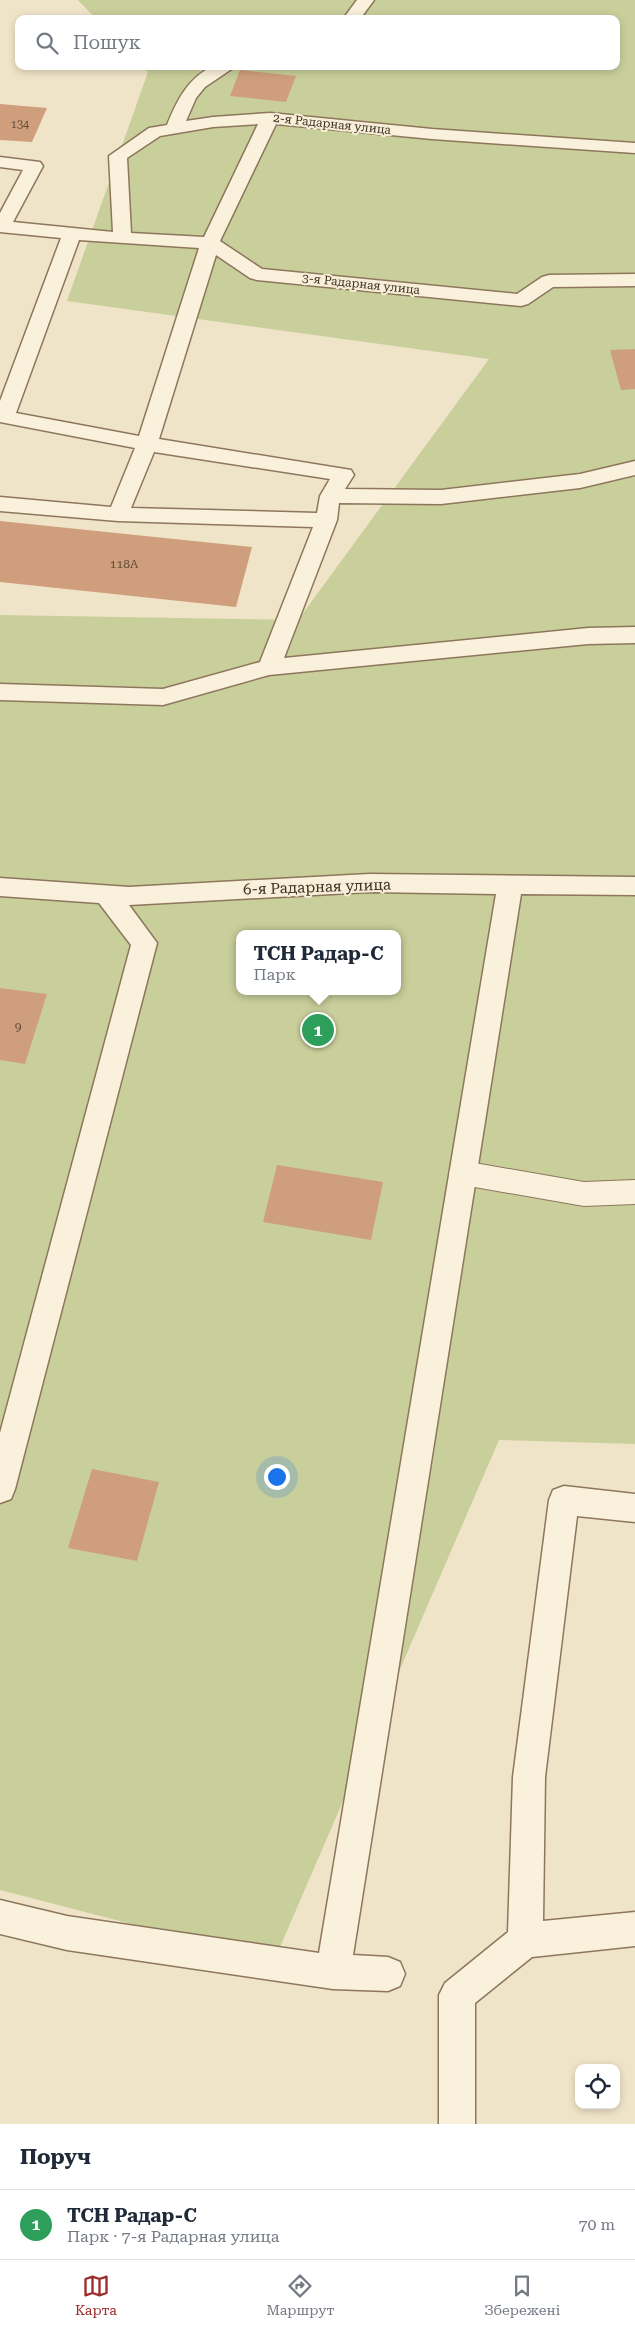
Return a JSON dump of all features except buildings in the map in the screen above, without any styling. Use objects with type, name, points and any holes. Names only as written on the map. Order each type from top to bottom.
[{"type":"street","points":[[463,1173],[584,1194],[635,1192]]},
{"type":"lane","points":[[354,15],[366,0]]},
{"type":"lane","points":[[174,129],[190,90],[218,70]]},
{"type":"lane","points":[[118,514],[147,444],[210,243],[270,118]]},
{"type":"lane","name":"2-я Радарная улица","points":[[122,237],[118,156],[156,132],[213,122],[270,118],[432,134],[635,148]]},
{"type":"lane","points":[[0,162],[34,166],[1,226]]},
{"type":"lane","name":"3-я Радарная улица","points":[[1,226],[81,235],[210,243],[257,274],[521,300],[549,281],[635,280]]},
{"type":"lane","points":[[81,235],[2,422],[344,476],[330,496],[326,520],[269,667]]},
{"type":"lane","points":[[330,496],[441,497],[580,481],[635,468]]},
{"type":"lane","points":[[0,504],[118,514],[326,520]]},
{"type":"lane","points":[[0,692],[163,697],[269,667],[588,636],[635,636]]},
{"type":"lane","name":"6-я Радарная улица","points":[[0,887],[129,896],[368,884],[635,886]]},
{"type":"lane","points":[[333,1972],[510,885]]},
{"type":"lane","points":[[0,1489],[144,943],[105,894]]},
{"type":"lane","points":[[525,1940],[529,1777],[564,1500],[635,1508]]},
{"type":"lane","points":[[0,1917],[67,1932],[333,1972],[388,1974]]},
{"type":"lane","points":[[457,2124],[458,1995],[525,1940],[635,1929]]},
{"type":"green space","points":[[78,0],[635,0],[635,1444],[499,1440],[274,1961],[0,1890],[0,615],[298,620],[489,359],[67,301],[148,72],[146,70],[620,70],[620,15],[92,15]]},
{"type":"place","name":"ТСН Радар-С","points":[[318,1030]]}]
